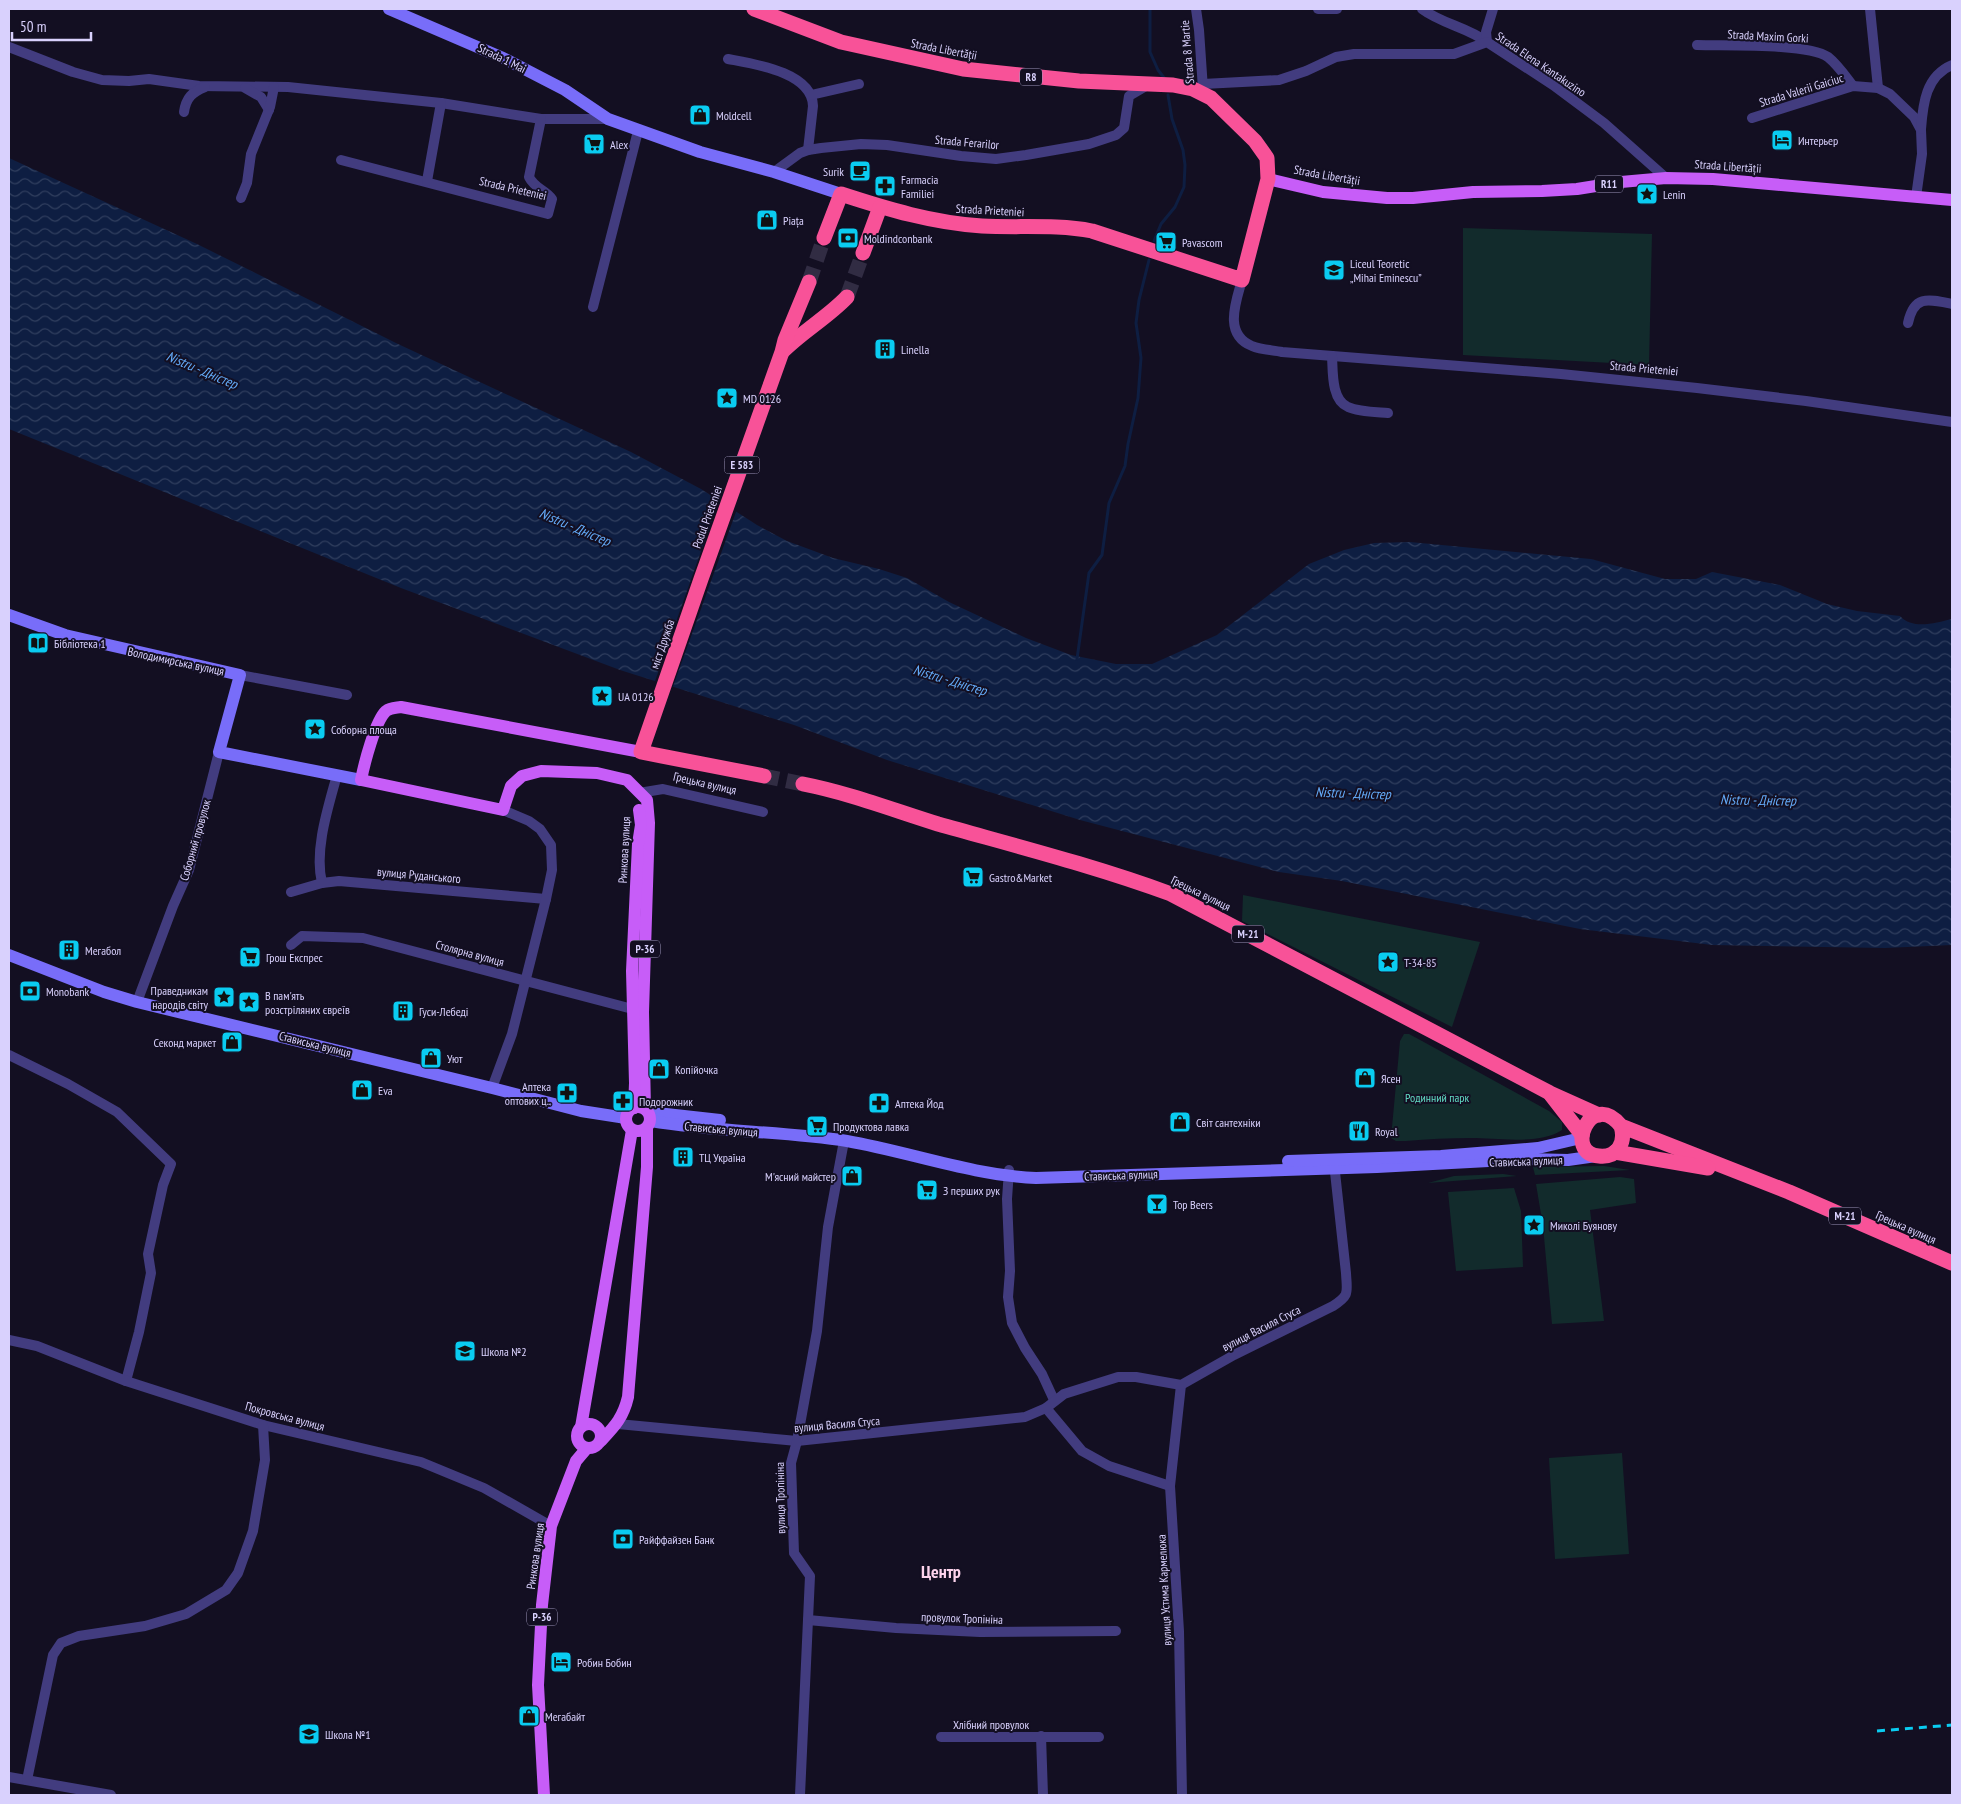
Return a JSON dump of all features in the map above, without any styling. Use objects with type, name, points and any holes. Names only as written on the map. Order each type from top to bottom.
[{"type":"highway","name":"Strada Libertății","points":[[754,9],[840,42],[956,68],[1079,82],[1173,85],[1203,88],[1264,152],[1268,164],[1268,180]]},
{"type":"highway","name":"R8","points":[[1242,280],[1268,180]]},
{"type":"highway","name":"Strada Prieteniei","points":[[840,194],[906,214],[958,224],[1080,229],[1121,240],[1242,280]]},
{"type":"highway","points":[[824,238],[840,194]]},
{"type":"highway","points":[[863,253],[880,207]]},
{"type":"highway","name":"E 583","points":[[782,352],[785,340],[809,282]]},
{"type":"highway","name":"E 583","points":[[782,352],[795,339],[829,313],[846,296]]},
{"type":"highway","name":"Podul Prieteniei","points":[[701,579],[782,352]]},
{"type":"highway","name":"міст Дружба","points":[[641,752],[701,579]]},
{"type":"highway","points":[[641,752],[764,776]]},
{"type":"highway","name":"Грецька вулиця","points":[[803,784],[834,790],[926,820],[1126,878],[1171,894],[1550,1093],[1599,1115]]},
{"type":"highway","name":"Грецька вулиця","points":[[1550,1093],[1581,1136]]},
{"type":"highway","points":[[1581,1136],[1588,1121],[1599,1115]]},
{"type":"highway","name":"М-21","points":[[1599,1115],[1607,1115],[1615,1119],[1621,1126]]},
{"type":"highway","points":[[1615,1152],[1622,1143],[1624,1135],[1621,1126]]},
{"type":"highway","name":"Грецька вулиця","points":[[1621,1126],[1789,1192],[1952,1263]]},
{"type":"highway","name":"М-21","points":[[1581,1136],[1589,1152],[1596,1156],[1607,1156],[1615,1152]]},
{"type":"highway","name":"Грецька вулиця","points":[[1615,1152],[1737,1173]]},
{"type":"main road","name":"Strada 1 Mai","points":[[389,9],[511,62],[565,90],[608,119]]},
{"type":"main road","name":"Strada Prieteniei","points":[[608,119],[700,152],[774,172],[840,194]]},
{"type":"main road","name":"Strada Libertății","points":[[1268,180],[1323,192],[1387,198],[1428,197],[1473,192],[1577,189],[1621,182],[1666,178],[1713,179],[1952,200]]},
{"type":"main road","name":"Володимирська вулиця","points":[[9,614],[65,635],[240,674]]},
{"type":"main road","name":"Соборний провулок","points":[[219,752],[240,674]]},
{"type":"main road","points":[[361,780],[363,766],[378,722],[384,713],[391,708],[401,707],[641,752]]},
{"type":"main road","points":[[219,752],[503,810]]},
{"type":"main road","name":"Р-36","points":[[503,810],[510,786],[522,776],[541,771],[597,773],[627,780],[639,793]]},
{"type":"main road","name":"Ринкова вулиця","points":[[544,1795],[538,1685],[542,1605],[551,1526],[576,1461],[587,1448],[596,1446],[618,1424],[628,1397],[647,1167],[640,1118],[638,1010],[649,823],[647,800],[639,793]]},
{"type":"main road","name":"Стависька вулиця","points":[[9,955],[104,992],[137,1002],[581,1111],[844,1141],[970,1170],[1055,1178],[1334,1164],[1538,1148],[1581,1136]]},
{"type":"main road","name":"Стависька вулиця","points":[[640,1118],[846,1135],[1009,1173]]},
{"type":"main road","name":"Ринкова вулиця","points":[[587,1448],[578,1441],[577,1434],[581,1427],[640,1118]]},
{"type":"main road","name":"Стависька вулиця","points":[[1334,1164],[1452,1164],[1526,1159],[1568,1160],[1596,1156]]},
{"type":"main road","points":[[581,1427],[589,1424],[597,1426],[601,1433],[601,1441]]},
{"type":"street","name":"Strada 8 Martie","points":[[1196,9],[1203,88]]},
{"type":"street","points":[[1318,9],[1337,9]]},
{"type":"street","points":[[1422,9],[1443,22],[1476,34],[1487,42]]},
{"type":"street","points":[[1487,42],[1486,32],[1493,9]]},
{"type":"street","points":[[1870,9],[1878,88]]},
{"type":"street","name":"Strada Elena Kantakuzino","points":[[1203,88],[1278,80],[1306,71],[1336,57],[1354,54],[1454,54],[1487,42],[1554,85],[1604,123],[1666,178]]},
{"type":"street","name":"Strada Maxim Gorki","points":[[1697,45],[1778,48],[1816,52],[1828,58],[1854,86]]},
{"type":"street","name":"Strada Prieteniei","points":[[9,47],[73,72],[102,80],[129,81],[149,79],[176,83],[274,87],[441,103],[542,119],[608,119]]},
{"type":"street","points":[[728,58],[781,72],[796,79],[811,94],[813,114],[808,150]]},
{"type":"street","points":[[1916,197],[1922,154],[1922,107],[1936,74],[1952,65]]},
{"type":"street","points":[[811,94],[859,84]]},
{"type":"street","name":"Strada Ferarilor","points":[[774,172],[808,150],[861,144],[887,145],[960,156],[996,158],[1089,144],[1116,135],[1124,128],[1129,96],[1149,84]]},
{"type":"street","name":"Strada Prieteniei","points":[[184,112],[188,98],[193,92],[214,85]]},
{"type":"street","name":"Strada Prieteniei","points":[[239,86],[248,88],[261,97],[269,110]]},
{"type":"street","name":"Strada Valerii Gaiciuc","points":[[1752,118],[1854,86],[1878,88],[1890,94],[1914,117],[1921,130]]},
{"type":"street","points":[[241,198],[247,183],[253,148],[269,110],[274,87]]},
{"type":"street","points":[[427,182],[441,103]]},
{"type":"street","name":"Strada Prieteniei","points":[[341,160],[548,214],[552,199],[548,193],[532,183],[529,176],[542,119]]},
{"type":"street","points":[[593,307],[638,131]]},
{"type":"street","name":"Strada Prieteniei","points":[[1242,280],[1233,319],[1235,330],[1240,338],[1254,347],[1282,352],[1561,374],[1697,388],[1806,401],[1952,422]]},
{"type":"street","points":[[1908,323],[1910,312],[1915,304],[1925,301],[1952,304]]},
{"type":"street","points":[[1332,356],[1333,376],[1337,394],[1342,404],[1348,408],[1388,413]]},
{"type":"street","name":"Володимирська вулиця","points":[[240,674],[347,695]]},
{"type":"street","name":"Соборний провулок","points":[[137,1002],[173,906],[189,870],[219,752]]},
{"type":"street","points":[[322,884],[319,870],[326,815],[337,775]]},
{"type":"street","name":"Грецька вулиця","points":[[639,793],[663,789],[763,812]]},
{"type":"street","points":[[492,1088],[512,1034],[552,870],[551,845],[540,829],[529,820],[503,810]]},
{"type":"street","name":"вулиця Руданського","points":[[291,892],[338,881],[546,899]]},
{"type":"street","name":"Столярна вулиця","points":[[291,945],[302,936],[363,938],[638,1010]]},
{"type":"street","points":[[9,1055],[68,1084],[117,1112],[172,1164],[163,1185],[148,1254],[151,1273],[139,1332],[126,1380]]},
{"type":"street","name":"вулиця Тропініна","points":[[800,1795],[810,1576],[794,1553],[791,1463],[797,1441],[817,1331],[828,1227],[844,1141]]},
{"type":"street","name":"вулиця Василя Стуса","points":[[618,1424],[797,1441],[1025,1418],[1064,1394],[1118,1377],[1136,1377],[1182,1385],[1234,1355],[1344,1299],[1347,1291],[1346,1273],[1334,1164]]},
{"type":"street","points":[[1009,1173],[1006,1199],[1010,1271],[1008,1297],[1012,1323],[1042,1374],[1050,1404],[1082,1451],[1108,1466],[1170,1486]]},
{"type":"street","name":"Покровська вулиця","points":[[9,1340],[37,1346],[126,1380],[263,1425],[421,1462],[484,1488],[551,1526]]},
{"type":"street","name":"вулиця Устима Кармелюка","points":[[1182,1385],[1170,1486],[1179,1630],[1182,1795]]},
{"type":"street","points":[[27,1780],[52,1655],[61,1643],[79,1636],[144,1626],[186,1614],[226,1590],[238,1573],[253,1531],[258,1503],[265,1460],[263,1425]]},
{"type":"street","name":"провулок Тропініна","points":[[808,1620],[896,1628],[980,1632],[1116,1631]]},
{"type":"street","name":"Хлібний провулок","points":[[1041,1736],[1043,1795]]},
{"type":"street","name":"Хлібний провулок","points":[[941,1737],[1099,1737]]},
{"type":"street","points":[[9,1777],[111,1795]]},
{"type":"green space","points":[[1463,228],[1652,234],[1649,365],[1463,355]]},
{"type":"green space","points":[[1243,895],[1480,942],[1452,1027],[1242,921]]},
{"type":"green space","name":"Родинний парк","points":[[1404,1034],[1409,1034],[1549,1111],[1562,1122],[1562,1130],[1542,1138],[1518,1140],[1463,1138],[1396,1141],[1391,1138],[1400,1041]]},
{"type":"green space","points":[[1604,1166],[1630,1170],[1535,1175],[1533,1167]]},
{"type":"green space","points":[[1503,1174],[1517,1176],[1428,1183],[1454,1176]]},
{"type":"green space","points":[[1620,1177],[1634,1179],[1636,1203],[1590,1210],[1604,1321],[1552,1324],[1543,1226],[1536,1184]]},
{"type":"green space","points":[[1514,1188],[1521,1211],[1523,1267],[1456,1271],[1448,1192]]},
{"type":"green space","points":[[1622,1453],[1629,1554],[1555,1559],[1549,1458]]},
{"type":"water","name":"Nistru - Дністер","points":[[9,158],[197,244],[398,344],[631,452],[701,489],[757,525],[787,541],[833,558],[907,578],[949,602],[1026,638],[1071,655],[1116,664],[1152,664],[1217,635],[1309,564],[1344,550],[1374,543],[1410,542],[1591,559],[1665,579],[1696,579],[1712,572],[1780,585],[1827,604],[1857,611],[1900,616],[1911,623],[1925,624],[1952,619],[1952,945],[1885,948],[1712,945],[1580,929],[1342,881],[1279,872],[1080,820],[887,760],[794,725],[620,670],[401,588],[9,429]]},
{"type":"pier","points":[[720,498],[737,509],[672,689],[654,684]]},
{"type":"waterway","points":[[1150,9],[1150,52],[1158,70],[1165,79]]},
{"type":"waterway","points":[[1154,241],[1161,224],[1175,207],[1184,187],[1185,165],[1183,150],[1172,119],[1168,95]]},
{"type":"waterway","points":[[1077,659],[1089,573],[1102,555],[1109,503],[1125,466],[1138,398],[1141,358],[1136,323],[1139,300],[1149,260]]},
{"type":"tunnel","points":[[809,282],[824,238]]},
{"type":"tunnel","points":[[847,297],[863,253]]},
{"type":"tunnel","points":[[764,776],[803,784]]},
{"type":"railway","points":[[1877,1731],[1952,1725]]},
{"type":"place","name":"Moldcell","points":[[700,115]]},
{"type":"place","name":"Интерьер","points":[[1782,140]]},
{"type":"place","name":"Alex","points":[[594,144]]},
{"type":"place","name":"Surik","points":[[860,171]]},
{"type":"place","name":"Farmacia Familiei","points":[[885,186]]},
{"type":"place","name":"Lenin","points":[[1647,194]]},
{"type":"place","name":"Piața","points":[[767,220]]},
{"type":"place","name":"Moldindconbank","points":[[848,238]]},
{"type":"place","name":"Pavascom","points":[[1166,242]]},
{"type":"place","name":"Liceul Teoretic „Mihai Eminescu”","points":[[1334,270]]},
{"type":"place","name":"Linella","points":[[885,349]]},
{"type":"place","name":"MD 0126","points":[[727,398]]},
{"type":"place","name":"Бібліотека 1","points":[[38,643]]},
{"type":"place","name":"UA 0126","points":[[602,696]]},
{"type":"place","name":"Соборна площа","points":[[315,729]]},
{"type":"place","name":"Gastro&Market","points":[[973,877]]},
{"type":"place","name":"Мегабол","points":[[69,950]]},
{"type":"place","name":"Грош Експрес","points":[[250,957]]},
{"type":"place","name":"Т-34-85","points":[[1388,962]]},
{"type":"place","name":"Monobank","points":[[30,991]]},
{"type":"place","name":"Праведникам народів світу","points":[[224,997]]},
{"type":"place","name":"В пам'ять розстріляних євреїв","points":[[249,1002]]},
{"type":"place","name":"Гуси-Лебеді","points":[[403,1011]]},
{"type":"place","name":"Секонд маркет","points":[[232,1042]]},
{"type":"place","name":"Уют","points":[[431,1058]]},
{"type":"place","name":"Копійочка","points":[[659,1069]]},
{"type":"place","name":"Ясен","points":[[1365,1078]]},
{"type":"place","name":"Eva","points":[[362,1090]]},
{"type":"place","name":"Аптека оптових ц..","points":[[567,1093]]},
{"type":"place","name":"Подорожник","points":[[623,1101]]},
{"type":"place","name":"Аптека Йод","points":[[879,1103]]},
{"type":"place","name":"Світ сантехніки","points":[[1180,1122]]},
{"type":"place","name":"Продуктова лавка","points":[[817,1126]]},
{"type":"place","name":"Royal","points":[[1359,1131]]},
{"type":"place","name":"ТЦ Україна","points":[[683,1157]]},
{"type":"place","name":"М'ясний майстер","points":[[852,1176]]},
{"type":"place","name":"З перших рук","points":[[927,1190]]},
{"type":"place","name":"Top Beers","points":[[1157,1204]]},
{"type":"place","name":"Миколі Буянову","points":[[1534,1225]]},
{"type":"place","name":"Школа №2","points":[[465,1351]]},
{"type":"place","name":"Райффайзен Банк","points":[[623,1539]]},
{"type":"place","name":"Робин Бобин","points":[[561,1662]]},
{"type":"place","name":"Мегабайт","points":[[529,1716]]},
{"type":"place","name":"Школа №1","points":[[309,1734]]},
{"type":"district","name":"Центр","points":[[941,1571]]}]
